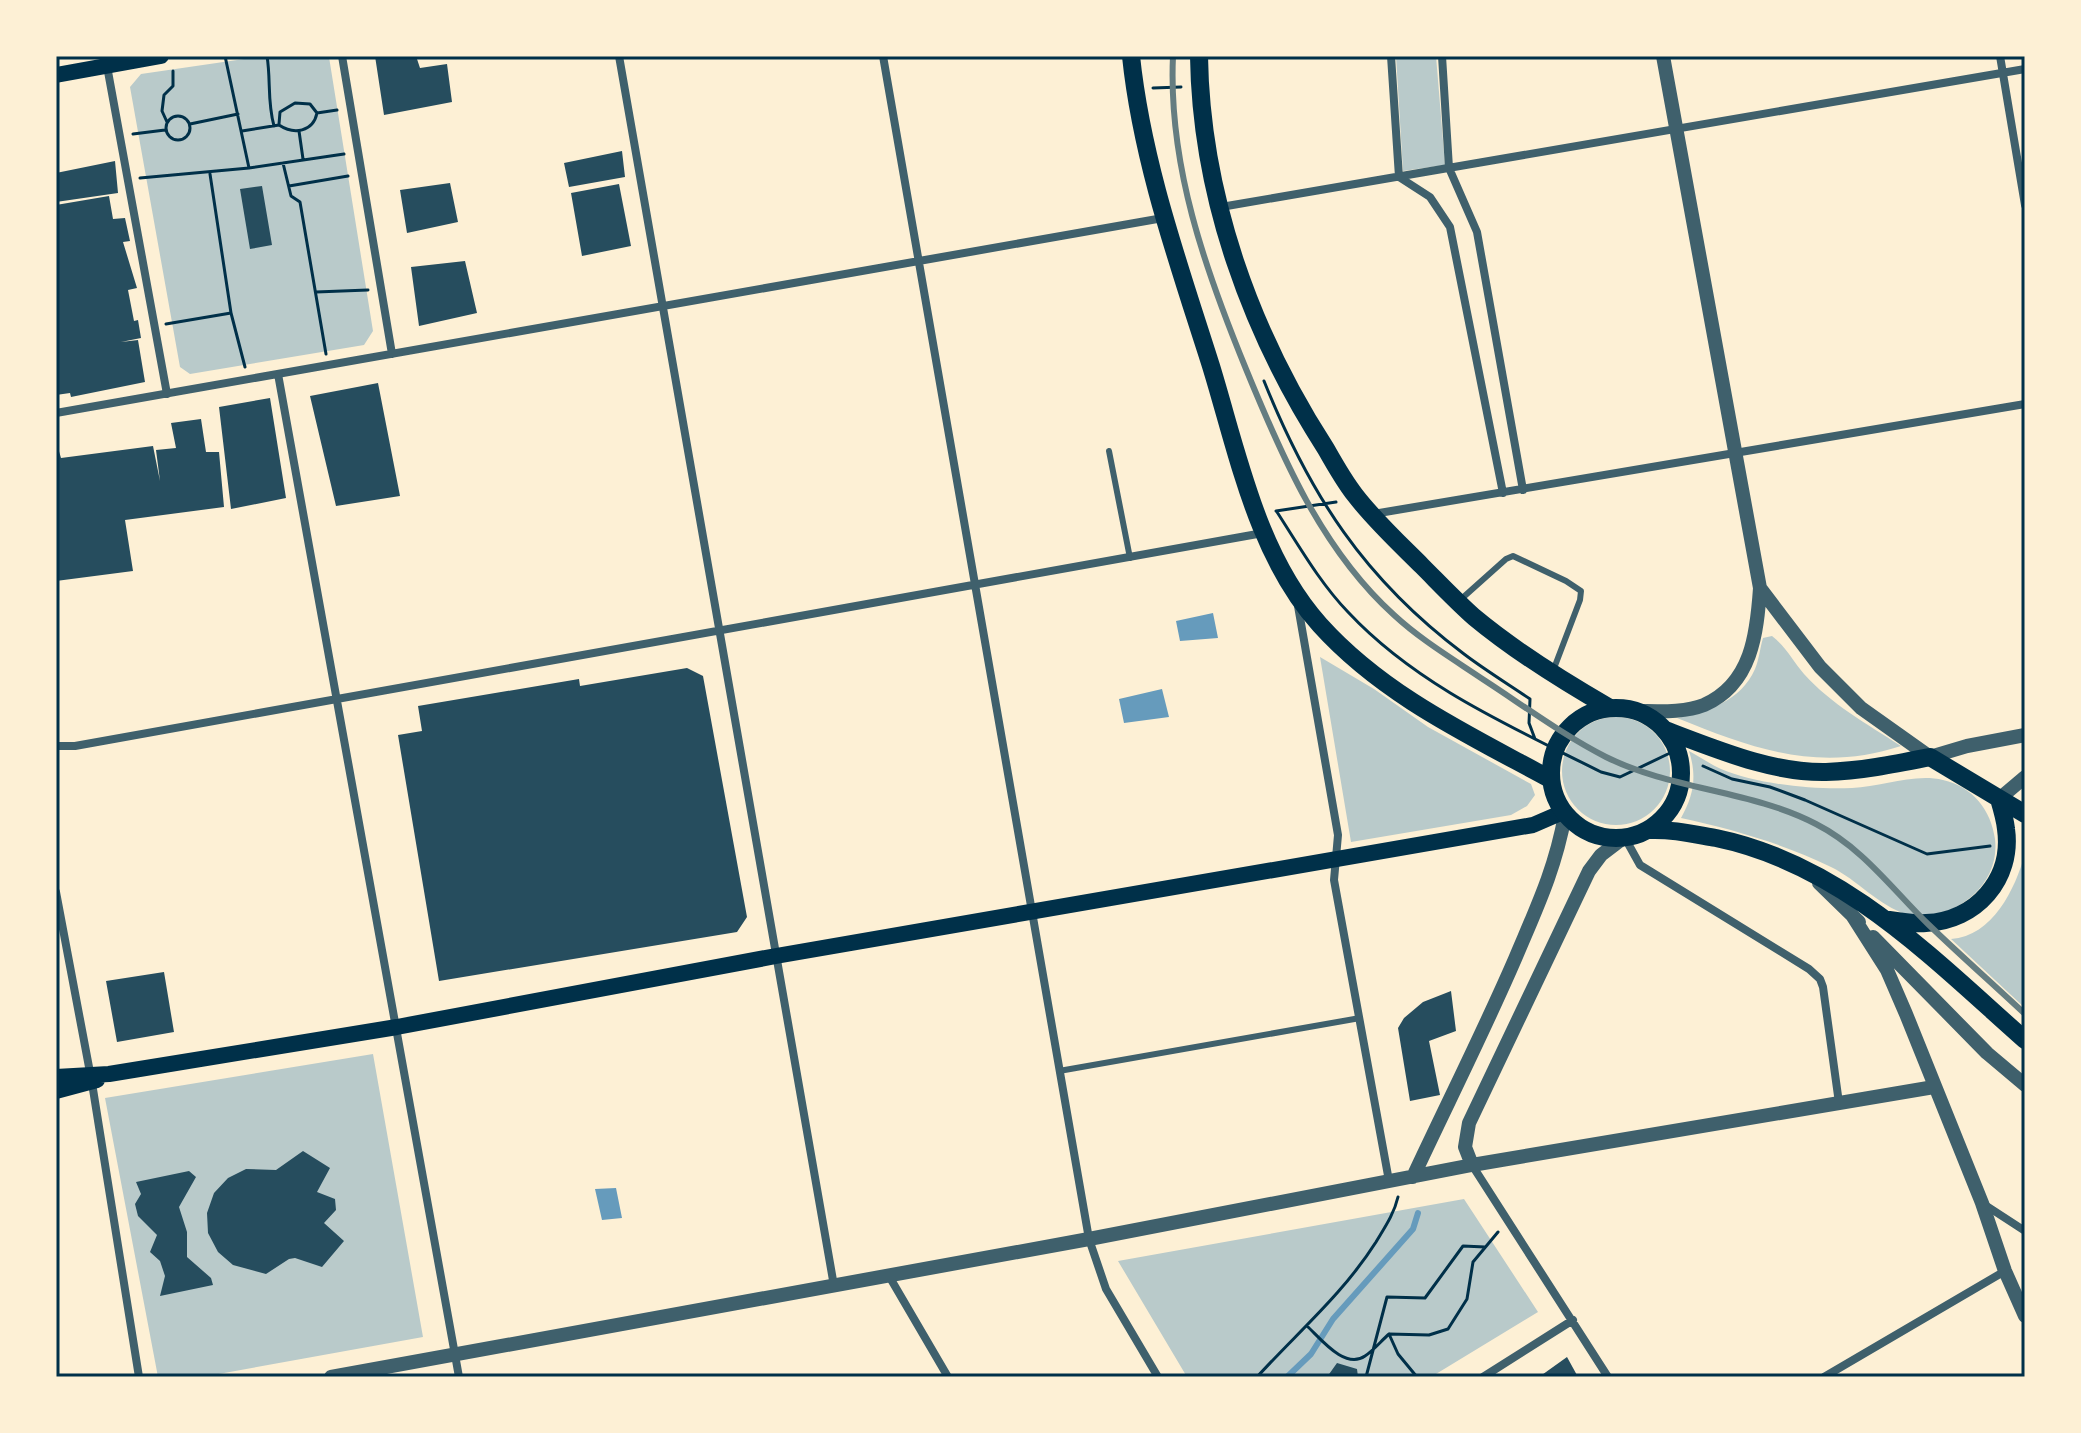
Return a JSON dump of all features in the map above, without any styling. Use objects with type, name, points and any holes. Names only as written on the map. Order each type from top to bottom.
[{"type":"main road","points":[[1131,56],[1134,86],[1164,217],[1257,513],[1296,596],[1320,625],[1378,679],[1432,715],[1550,779]]},
{"type":"main road","points":[[1199,56],[1206,140],[1220,207],[1242,285],[1271,355],[1304,415],[1354,494],[1474,616],[1552,675],[1610,708]]},
{"type":"main road","points":[[56,75],[107,66],[166,61]]},
{"type":"main road","points":[[2025,814],[1930,757],[1879,768],[1824,772],[1779,767],[1731,754],[1665,730],[1636,711],[1610,708],[1592,712],[1564,733],[1555,749],[1550,779],[1554,796],[1564,814],[1591,834],[1624,839],[1649,830],[1672,829],[1757,848],[1838,886],[1889,920],[2025,1040]]},
{"type":"main road","points":[[1649,830],[1662,820],[1677,796],[1682,774],[1679,756],[1665,730]]},
{"type":"main road","points":[[1889,920],[1928,923],[1954,917],[1988,896],[1998,881],[2006,848],[2007,831],[1999,799]]},
{"type":"main road","points":[[56,1091],[109,1074],[397,1027],[776,956],[1533,825],[1564,814]]},
{"type":"main road","points":[[56,1077],[90,1078]]},
{"type":"street","points":[[342,56],[392,354]]},
{"type":"street","points":[[619,56],[834,1286]]},
{"type":"street","points":[[883,56],[1089,1239],[1106,1289],[1158,1377]]},
{"type":"street","points":[[1391,56],[1399,177]]},
{"type":"street","points":[[1442,56],[1449,168],[1477,232],[1523,490]]},
{"type":"street","points":[[1636,711],[1678,710],[1704,705],[1729,688],[1747,664],[1757,631],[1760,588],[1663,56]]},
{"type":"street","points":[[2000,56],[2025,205]]},
{"type":"street","points":[[107,66],[167,394]]},
{"type":"street","points":[[1220,207],[2025,69]]},
{"type":"street","points":[[1399,177],[1430,197],[1450,227],[1503,493]]},
{"type":"street","points":[[56,413],[919,263],[1164,217]]},
{"type":"street","points":[[278,374],[459,1377]]},
{"type":"street","points":[[1372,515],[2025,404]]},
{"type":"street","points":[[56,746],[75,746],[1264,533]]},
{"type":"street","points":[[1760,588],[1820,667],[1861,708],[1930,757],[2025,735]]},
{"type":"street","points":[[1296,596],[1338,835],[1334,880],[1360,1018],[1401,1179]]},
{"type":"street","points":[[1999,799],[2025,777]]},
{"type":"street","points":[[1401,1179],[1497,1000],[1548,881],[1558,852],[1564,814]]},
{"type":"street","points":[[1608,1377],[1472,1165],[1465,1147],[1469,1123],[1589,871],[1601,855],[1624,839],[1640,865],[1809,969],[1820,979],[1839,1103]]},
{"type":"street","points":[[1805,869],[1987,1053],[2025,1085]]},
{"type":"street","points":[[56,892],[139,1377]]},
{"type":"street","points":[[1852,915],[1887,970],[1982,1203],[2005,1271],[2024,1310]]},
{"type":"street","points":[[331,1377],[1089,1239],[1472,1165],[1934,1087]]},
{"type":"street","points":[[1982,1203],[2025,1231]]},
{"type":"street","points":[[1824,1377],[2005,1271]]},
{"type":"street","points":[[889,1276],[948,1377]]},
{"type":"street","points":[[1483,1377],[1573,1320]]},
{"type":"lane","points":[[1109,451],[1130,558]]},
{"type":"lane","points":[[1459,601],[1513,556],[1581,591],[1552,675]]},
{"type":"lane","points":[[1059,1071],[1360,1018]]},
{"type":"path","points":[[225,56],[249,168]]},
{"type":"path","points":[[267,56],[268,96],[276,125]]},
{"type":"path","points":[[165,130],[167,122],[162,111],[164,95],[173,86],[166,61]]},
{"type":"path","points":[[276,125],[280,112],[295,103],[310,104],[317,113]]},
{"type":"path","points":[[317,113],[351,108]]},
{"type":"path","points":[[242,131],[276,125],[299,131],[310,128],[317,113]]},
{"type":"path","points":[[190,124],[238,114]]},
{"type":"path","points":[[165,130],[173,139],[181,140],[189,132],[190,124],[185,118],[177,115],[167,122]]},
{"type":"path","points":[[120,137],[165,130]]},
{"type":"path","points":[[299,131],[303,160]]},
{"type":"path","points":[[128,179],[210,174],[358,151]]},
{"type":"path","points":[[283,163],[291,196],[300,202],[328,366]]},
{"type":"path","points":[[289,186],[362,173]]},
{"type":"path","points":[[210,174],[231,313],[248,379]]},
{"type":"path","points":[[316,292],[381,290]]},
{"type":"path","points":[[154,326],[231,313]]},
{"type":"path","points":[[1257,513],[1347,501],[1354,494]]},
{"type":"path","points":[[1276,511],[1318,575],[1347,612],[1396,656],[1452,695],[1601,772],[1620,777],[1667,752],[1732,779],[1770,787],[1805,800],[1927,854],[1974,847],[2006,848]]},
{"type":"path","points":[[1257,1377],[1322,1312],[1365,1259],[1394,1212],[1401,1179]]},
{"type":"path","points":[[1307,1326],[1336,1352],[1353,1360],[1364,1357],[1389,1334],[1429,1335],[1448,1329],[1467,1299],[1473,1262],[1508,1220]]},
{"type":"path","points":[[1366,1377],[1387,1297],[1425,1298],[1463,1246],[1485,1247]]},
{"type":"path","points":[[1389,1334],[1398,1354],[1417,1377]]},
{"type":"shaded area","points":[[264,56],[329,57],[373,331],[364,345],[190,374],[180,367],[130,87],[141,74]]},
{"type":"shaded area","points":[[1396,56],[1436,56],[1445,165],[1403,171]]},
{"type":"shaded area","points":[[1772,636],[1826,695],[1901,746],[1842,757],[1787,754],[1760,748],[1677,718],[1712,708],[1732,697],[1755,669],[1763,638]]},
{"type":"shaded area","points":[[1320,657],[1374,689],[1428,727],[1531,784],[1535,795],[1527,806],[1511,815],[1351,842]]},
{"type":"shaded area","points":[[1616,717],[1637,721],[1654,733],[1666,750],[1670,771],[1666,792],[1654,809],[1637,821],[1616,825],[1595,821],[1578,809],[1566,792],[1562,771],[1566,750],[1578,733],[1595,721]]},
{"type":"shaded area","points":[[1689,751],[1735,774],[1785,785],[1852,788],[1921,778],[1954,783],[1972,794],[1985,809],[1995,839],[1992,868],[1977,892],[1954,908],[1926,915],[1908,915],[1897,911],[1841,872],[1795,851],[1681,818],[1693,785]]},
{"type":"shaded area","points":[[2025,854],[2025,1008],[1951,939],[1966,936],[1990,920],[2015,882]]},
{"type":"shaded area","points":[[373,1054],[423,1337],[202,1377],[158,1377],[105,1098]]},
{"type":"shaded area","points":[[1464,1199],[1538,1312],[1431,1377],[1187,1377],[1118,1261]]},
{"type":"water","points":[[1213,613],[1218,638],[1180,641],[1176,621]]},
{"type":"water","points":[[1162,689],[1169,717],[1124,723],[1119,699]]},
{"type":"water","points":[[616,1188],[622,1218],[602,1220],[595,1189]]},
{"type":"building","points":[[375,56],[416,56],[420,68],[447,64],[452,102],[384,115]]},
{"type":"building","points":[[622,151],[625,177],[569,187],[564,163]]},
{"type":"building","points":[[115,161],[118,193],[56,202],[56,173]]},
{"type":"building","points":[[450,183],[458,222],[407,233],[400,190]]},
{"type":"building","points":[[619,184],[631,246],[582,256],[571,193]]},
{"type":"building","points":[[262,186],[272,245],[250,249],[240,189]]},
{"type":"building","points":[[109,196],[113,219],[125,218],[130,241],[123,242],[137,288],[128,290],[141,338],[121,342],[138,340],[145,382],[71,397],[70,393],[56,395],[56,205]]},
{"type":"building","points":[[465,261],[477,313],[419,326],[411,267]]},
{"type":"building","points":[[378,383],[400,496],[336,506],[310,396]]},
{"type":"building","points":[[270,398],[286,498],[231,509],[219,407]]},
{"type":"building","points":[[201,419],[206,452],[219,452],[224,507],[125,520],[133,571],[56,581],[56,441],[61,458],[153,446],[160,481],[156,450],[176,448],[171,423]]},
{"type":"building","points":[[687,668],[703,676],[747,917],[737,932],[439,981],[398,735],[422,731],[418,706],[579,679],[580,686]]},
{"type":"building","points":[[164,972],[174,1032],[117,1042],[106,981]]},
{"type":"building","points":[[1451,991],[1456,1031],[1429,1041],[1440,1095],[1410,1101],[1398,1028],[1404,1018],[1423,1002]]},
{"type":"building","points":[[303,1151],[330,1168],[317,1192],[335,1199],[336,1210],[324,1223],[344,1241],[322,1267],[295,1258],[266,1274],[233,1265],[218,1252],[208,1233],[207,1213],[214,1193],[228,1178],[246,1169],[276,1170]]},
{"type":"building","points":[[189,1171],[196,1177],[179,1207],[187,1232],[187,1257],[211,1278],[213,1285],[160,1296],[165,1276],[160,1261],[150,1252],[157,1235],[138,1216],[135,1204],[141,1194],[136,1182]]},
{"type":"building","points":[[1567,1357],[1578,1377],[1539,1377]]},
{"type":"building","points":[[1337,1363],[1357,1369],[1358,1377],[1327,1377]]},
{"type":"waterway","points":[[1287,1377],[1311,1354],[1333,1319],[1413,1229],[1418,1213]]},
{"type":"railway","points":[[1173,56],[1173,97],[1183,177],[1217,293],[1260,402],[1306,501],[1346,562],[1368,589],[1426,641],[1559,730],[1606,757],[1658,777],[1765,804],[1833,834],[1863,857],[1929,925],[2025,1014]]}]
